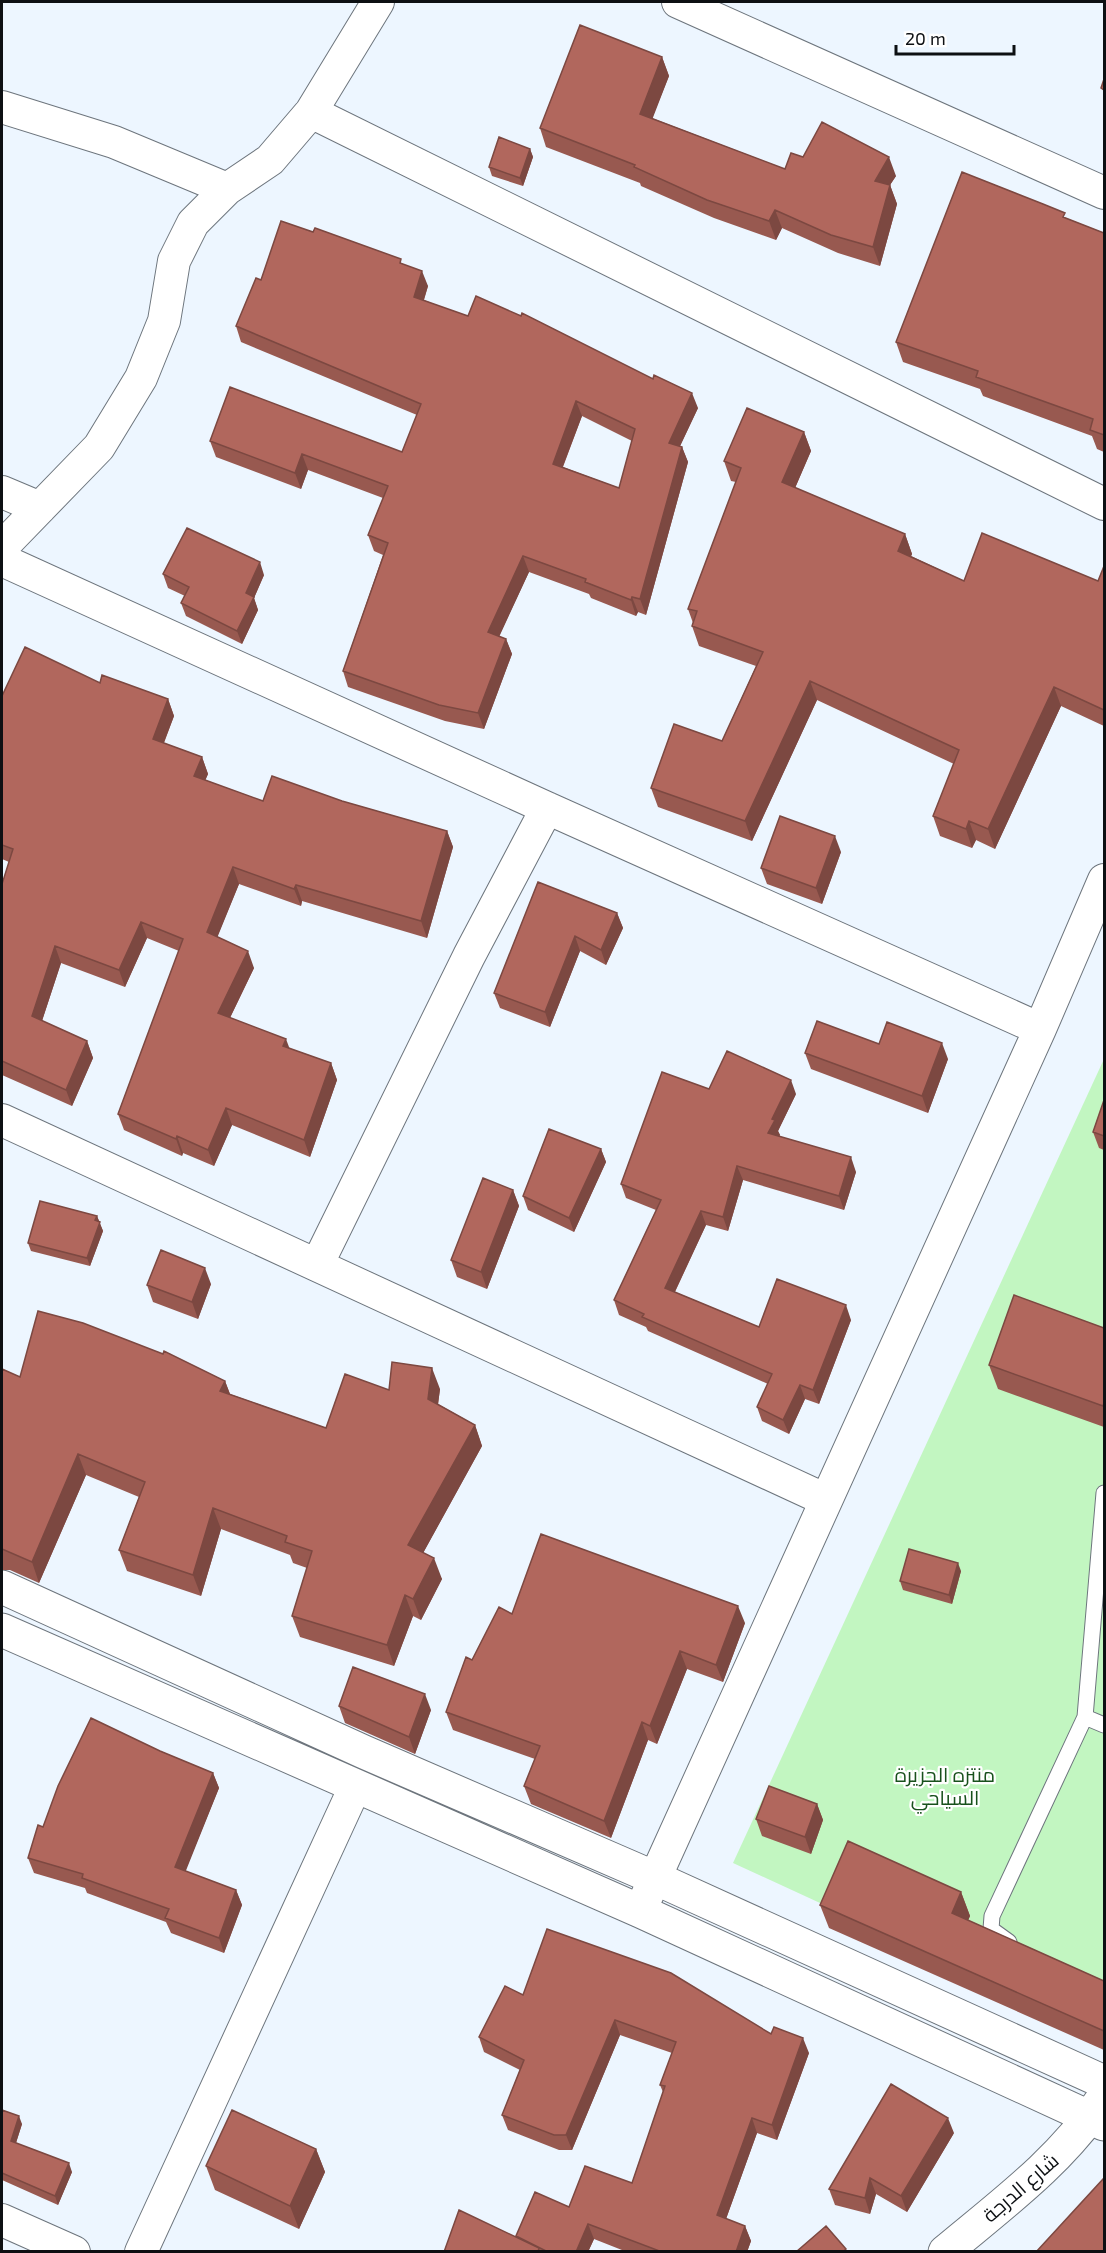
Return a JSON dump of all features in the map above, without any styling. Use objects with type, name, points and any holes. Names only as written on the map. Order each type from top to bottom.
[{"type":"street","points":[[2,547],[99,447],[141,378],[164,321],[174,261],[193,223],[227,189],[270,160],[311,112],[378,2]]},
{"type":"street","points":[[678,2],[1104,193]]},
{"type":"street","points":[[2,107],[114,142],[227,189]]},
{"type":"street","points":[[311,112],[1104,504]]},
{"type":"street","points":[[2,492],[40,508]]},
{"type":"street","points":[[2,560],[1040,1029]]},
{"type":"street","points":[[317,1265],[469,956],[547,808]]},
{"type":"street","points":[[640,1911],[1040,1029],[1104,880]]},
{"type":"street","points":[[2,1120],[826,1500]]},
{"type":"street","points":[[2,1587],[364,1752],[654,1878],[1104,2082]]},
{"type":"street","points":[[2,1630],[355,1787],[1100,2112]]},
{"type":"street","points":[[141,2252],[355,1787]]},
{"type":"street","name":"شارع الدرجة","points":[[945,2252],[1045,2169],[1100,2112]]},
{"type":"street","points":[[2,2220],[74,2252]]},
{"type":"lane","points":[[1020,1947],[999,1937],[991,1929],[992,1916],[1085,1717],[1104,1493]]},
{"type":"lane","points":[[1085,1717],[1104,1725]]},
{"type":"green space","name":"منتزه الجزيرة السياحي","points":[[1104,1059],[1104,2034],[733,1863]]},
{"type":"building","points":[[580,25],[662,57],[640,114],[785,169],[791,153],[803,157],[822,122],[889,157],[875,181],[890,185],[873,247],[831,235],[775,210],[769,221],[707,200],[634,167],[635,165],[540,128]]},
{"type":"building","points":[[499,137],[530,149],[520,178],[489,167]]},
{"type":"building","points":[[962,172],[1065,213],[1063,217],[1104,233],[1104,435],[1090,430],[1093,419],[976,377],[978,371],[896,342]]},
{"type":"building","points":[[281,221],[313,232],[315,228],[401,259],[400,263],[422,271],[414,297],[468,316],[476,296],[521,316],[522,313],[653,379],[654,375],[692,393],[669,443],[682,447],[640,599],[632,597],[631,600],[585,582],[586,579],[523,556],[488,632],[506,639],[478,713],[439,705],[343,671],[388,543],[368,535],[388,486],[302,454],[295,473],[210,441],[230,387],[402,452],[421,404],[236,326],[256,278],[261,280]],"holes":[[[576,401],[635,429],[619,488],[553,464]]]},
{"type":"building","points":[[747,408],[804,432],[782,482],[905,534],[898,551],[964,581],[982,533],[1098,581],[1104,566],[1104,710],[1054,687],[988,829],[969,821],[966,829],[933,816],[959,750],[810,681],[745,821],[651,788],[674,724],[722,741],[763,652],[692,626],[697,611],[688,609],[741,468],[724,461]]},
{"type":"building","points":[[187,528],[260,562],[246,593],[254,597],[237,631],[181,603],[189,587],[163,574]]},
{"type":"building","points":[[25,647],[100,683],[102,675],[168,699],[153,739],[202,757],[194,776],[263,801],[272,776],[342,801],[447,831],[421,921],[296,885],[294,889],[233,867],[207,932],[248,951],[218,1013],[286,1039],[283,1046],[331,1063],[304,1140],[226,1108],[208,1150],[118,1114],[183,939],[141,922],[119,970],[55,946],[32,1016],[87,1041],[66,1090],[2,1061],[2,884],[13,849],[2,845],[2,696]]},
{"type":"building","points":[[780,816],[835,836],[816,888],[761,868]]},
{"type":"building","points":[[538,882],[617,913],[601,950],[575,936],[545,1012],[494,993]]},
{"type":"building","points":[[817,1021],[879,1044],[887,1022],[942,1043],[922,1096],[805,1053]]},
{"type":"building","points":[[727,1051],[791,1080],[772,1119],[775,1120],[768,1133],[851,1157],[839,1196],[737,1166],[723,1217],[701,1211],[665,1288],[759,1327],[777,1279],[846,1305],[813,1390],[800,1385],[783,1420],[757,1407],[772,1374],[642,1317],[644,1314],[614,1300],[661,1200],[621,1184],[662,1072],[709,1089]]},
{"type":"building","points":[[1104,1100],[1104,1136],[1093,1132]]},
{"type":"building","points":[[549,1129],[601,1149],[569,1218],[523,1196]]},
{"type":"building","points":[[483,1178],[513,1190],[481,1272],[451,1260]]},
{"type":"building","points":[[40,1201],[97,1216],[95,1220],[100,1222],[87,1258],[28,1243]]},
{"type":"building","points":[[161,1250],[205,1268],[192,1302],[147,1285]]},
{"type":"building","points":[[1014,1295],[1104,1328],[1103,1406],[989,1365]]},
{"type":"building","points":[[38,1311],[83,1323],[163,1354],[164,1351],[225,1381],[220,1391],[326,1428],[345,1374],[389,1390],[392,1362],[432,1368],[428,1399],[475,1425],[408,1545],[434,1558],[413,1599],[405,1595],[387,1645],[292,1616],[312,1551],[285,1542],[287,1536],[213,1508],[193,1575],[119,1550],[145,1482],[78,1454],[32,1562],[2,1549],[2,1369],[20,1377]]},
{"type":"building","points":[[541,1534],[738,1606],[716,1665],[680,1651],[650,1726],[642,1722],[604,1821],[524,1786],[540,1746],[446,1712],[466,1657],[472,1660],[499,1607],[512,1614]]},
{"type":"building","points":[[909,1549],[958,1563],[949,1595],[900,1581]]},
{"type":"building","points":[[353,1667],[425,1694],[409,1737],[339,1706]]},
{"type":"building","points":[[91,1718],[213,1773],[175,1867],[236,1890],[219,1938],[165,1918],[169,1909],[82,1878],[83,1874],[28,1858],[38,1825],[43,1827],[58,1786]]},
{"type":"building","points":[[769,1786],[817,1804],[805,1837],[756,1819]]},
{"type":"building","points":[[848,1841],[961,1892],[952,1913],[1104,1981],[1104,2031],[820,1905]]},
{"type":"building","points":[[547,1929],[671,1973],[771,2034],[774,2027],[803,2038],[772,2125],[752,2118],[717,2215],[745,2226],[736,2252],[662,2252],[588,2224],[576,2252],[548,2252],[516,2236],[535,2192],[569,2207],[585,2166],[632,2183],[665,2086],[660,2085],[676,2042],[615,2020],[566,2135],[554,2135],[502,2115],[524,2060],[479,2037],[505,1986],[523,1995]]},
{"type":"building","points":[[891,2084],[948,2118],[901,2196],[870,2178],[865,2198],[829,2189]]},
{"type":"building","points":[[2,2110],[19,2116],[11,2141],[69,2163],[55,2196],[2,2173]]},
{"type":"building","points":[[232,2110],[316,2149],[290,2206],[206,2166]]},
{"type":"building","points":[[1104,2178],[1104,2252],[1036,2252]]},
{"type":"building","points":[[459,2210],[539,2248],[538,2252],[444,2252]]},
{"type":"building","points":[[826,2226],[846,2249],[843,2252],[796,2252]]}]
